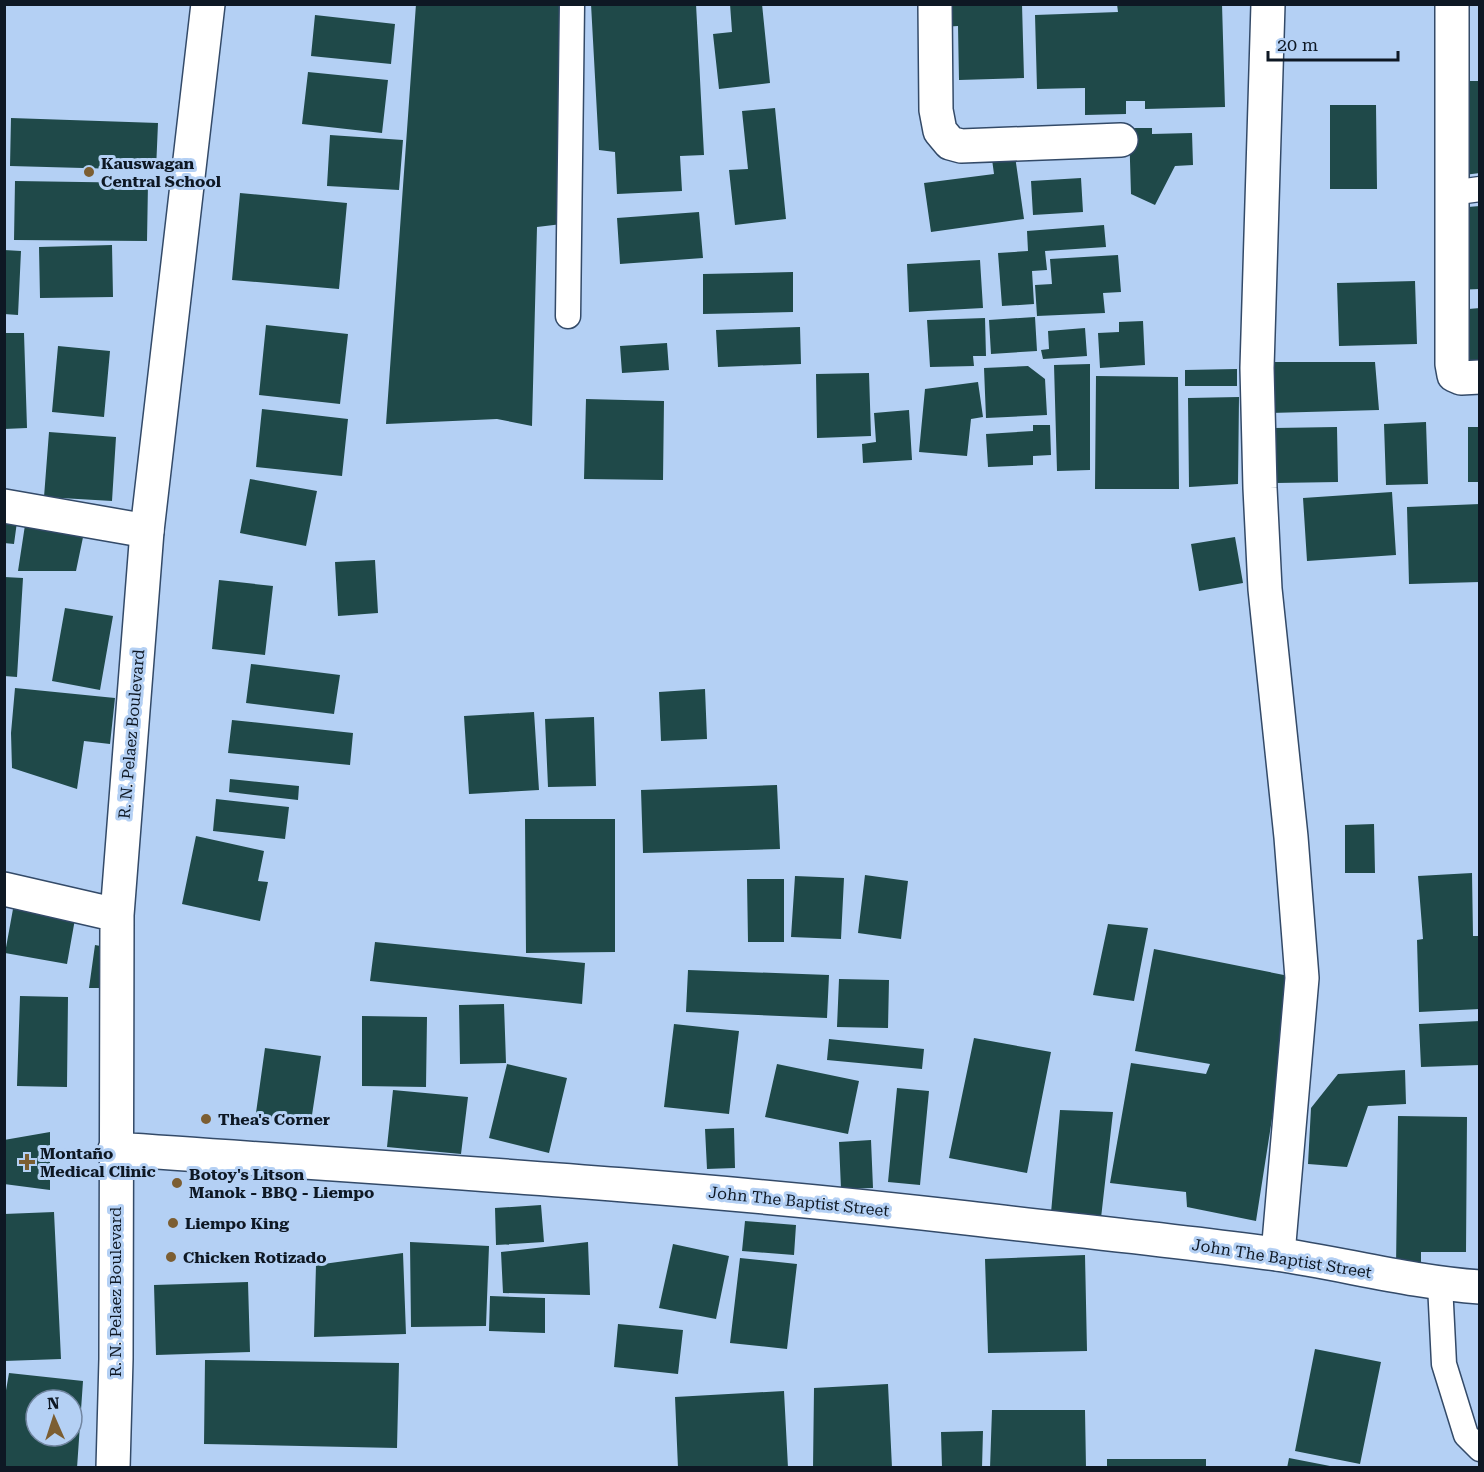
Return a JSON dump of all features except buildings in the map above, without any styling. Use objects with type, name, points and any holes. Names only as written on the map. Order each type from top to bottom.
[{"type":"street","name":"R. N. Pelaez Boulevard","points":[[113,1467],[116,1359],[117,915],[147,531],[208,4]]},
{"type":"street","points":[[935,4],[936,110],[940,131],[950,143],[962,147],[1121,140]]},
{"type":"street","points":[[1268,4],[1257,368],[1260,488],[1265,590],[1291,837],[1302,978],[1278,1254]]},
{"type":"street","points":[[1452,4],[1465,191],[1452,364],[1454,375],[1461,378],[1479,377]]},
{"type":"street","points":[[4,506],[147,531]]},
{"type":"street","points":[[4,889],[117,915]]},
{"type":"street","name":"John The Baptist Street","points":[[115,1149],[615,1184],[963,1217],[1278,1254],[1440,1284],[1479,1287]]},
{"type":"lane","points":[[568,316],[572,4]]},
{"type":"lane","points":[[1440,1284],[1444,1364],[1466,1435],[1479,1449]]},
{"type":"place","name":"Kauswagan Central School","points":[[89,172]]},
{"type":"place","name":"Thea's Corner","points":[[206,1119]]},
{"type":"place","name":"Montaño Medical Clinic","points":[[27,1162]]},
{"type":"place","name":"Botoy's Litson Manok - BBQ - Liempo","points":[[177,1183]]},
{"type":"place","name":"Liempo King","points":[[173,1223]]},
{"type":"place","name":"Chicken Rotizado","points":[[171,1257]]}]
